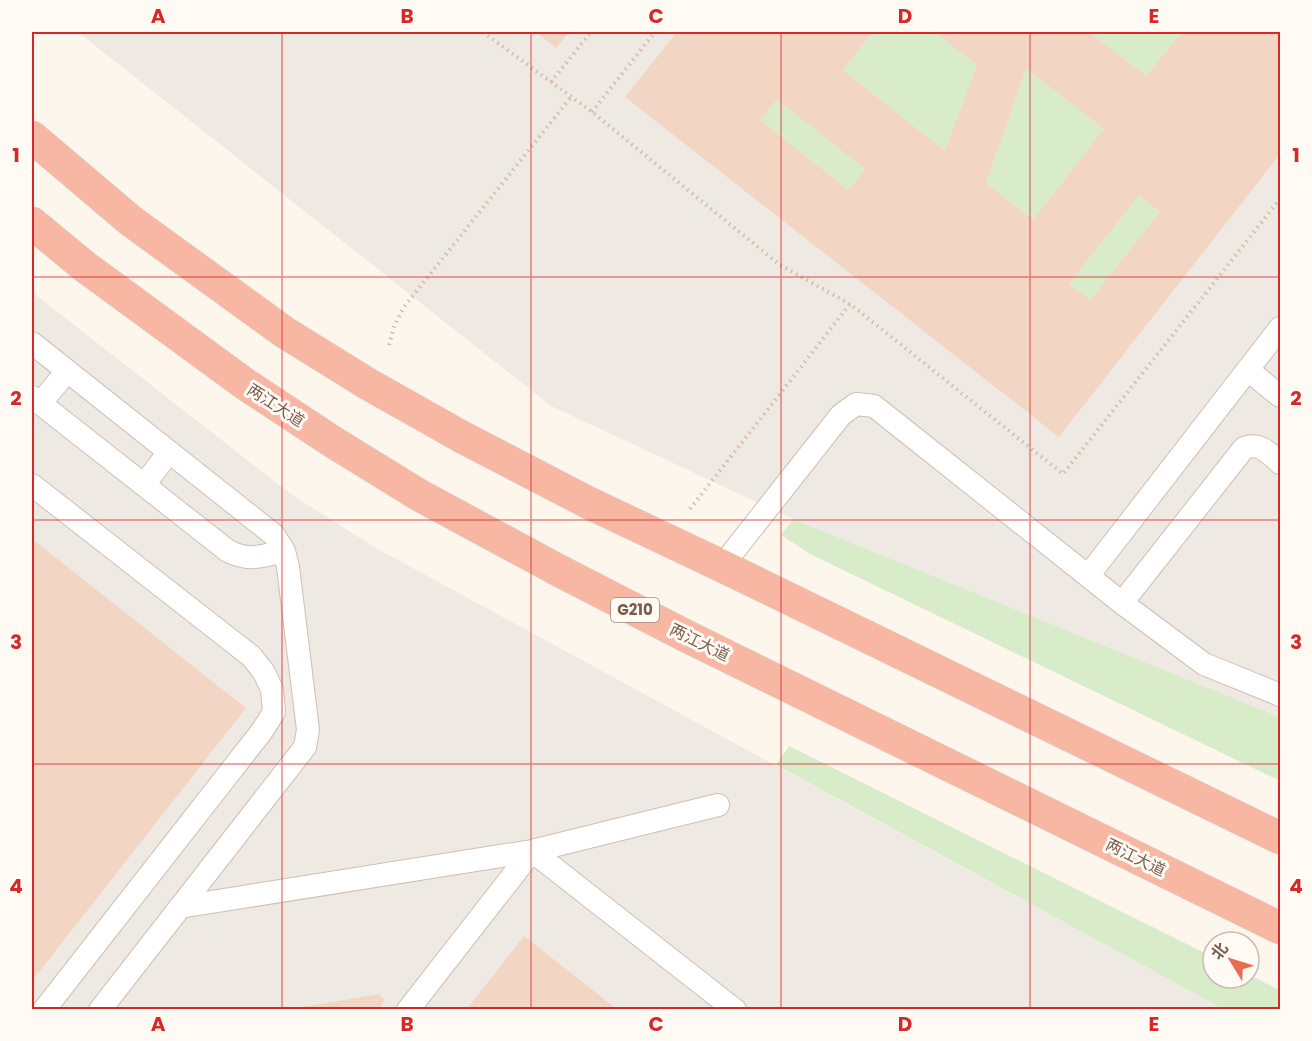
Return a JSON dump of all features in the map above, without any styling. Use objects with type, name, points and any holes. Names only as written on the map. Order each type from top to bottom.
[{"type":"highway","points":[[32,138],[131,221],[284,332],[368,384],[462,437],[587,502],[1281,838]]},
{"type":"highway","name":"两江大道","points":[[32,223],[84,266],[245,384],[419,495],[686,636],[1281,927]]},
{"type":"street","points":[[1088,576],[1281,328]]},
{"type":"street","points":[[32,343],[274,535],[284,550],[288,567],[308,730],[305,747],[100,1010]]},
{"type":"street","points":[[1248,370],[1281,396]]},
{"type":"street","points":[[66,371],[36,401],[228,551],[240,557],[252,558],[284,550]]},
{"type":"street","points":[[722,566],[841,415],[856,404],[873,406],[1122,603],[1204,664],[1281,695]]},
{"type":"street","points":[[1122,603],[1244,448],[1261,447],[1281,463]]},
{"type":"street","points":[[144,485],[169,452]]},
{"type":"street","points":[[32,485],[251,656],[263,671],[272,689],[274,712],[262,731],[44,1010]]},
{"type":"street","points":[[180,907],[532,851],[718,805]]},
{"type":"street","points":[[408,1010],[532,851]]},
{"type":"street","points":[[532,851],[735,1010]]},
{"type":"path","points":[[483,32],[591,112],[780,265],[850,304],[1063,474],[1281,199]]},
{"type":"path","points":[[551,82],[591,32]]},
{"type":"path","points":[[591,112],[655,32]]},
{"type":"path","points":[[389,345],[394,326],[404,307],[571,97]]},
{"type":"path","points":[[690,508],[850,304]]},
{"type":"shaded area","points":[[78,32],[1280,32],[1280,717],[793,519],[551,406]]},
{"type":"shaded area","points":[[32,292],[292,495],[376,548],[1223,1009],[32,1009]]},
{"type":"green space","points":[[873,32],[935,32],[977,65],[945,151],[843,70]]},
{"type":"green space","points":[[1089,32],[1181,32],[1146,76]]},
{"type":"green space","points":[[1026,68],[1104,129],[1033,220],[986,183]]},
{"type":"green space","points":[[777,99],[865,169],[848,190],[760,120]]},
{"type":"green space","points":[[1139,195],[1160,212],[1090,300],[1069,284]]},
{"type":"green space","points":[[793,519],[1280,717],[1280,781],[810,554],[781,535]]},
{"type":"green space","points":[[789,746],[1201,951],[1201,990],[1261,990],[1261,981],[1280,990],[1280,1009],[1223,1009],[776,765]]},
{"type":"building","points":[[536,32],[569,32],[556,48]]},
{"type":"building","points":[[677,32],[873,32],[843,70],[945,151],[977,65],[935,32],[1089,32],[1146,76],[1182,32],[1280,32],[1280,154],[1059,437],[625,97]],"holes":[[[1026,68],[1104,129],[1033,220],[986,183]],[[777,99],[865,169],[848,190],[760,120]],[[1139,195],[1160,212],[1090,300],[1069,284]]]},
{"type":"building","points":[[32,539],[246,708],[32,981]]},
{"type":"building","points":[[524,936],[618,1010],[466,1010]]},
{"type":"building","points":[[379,994],[384,999],[378,1010],[297,1010],[297,1008]]}]
